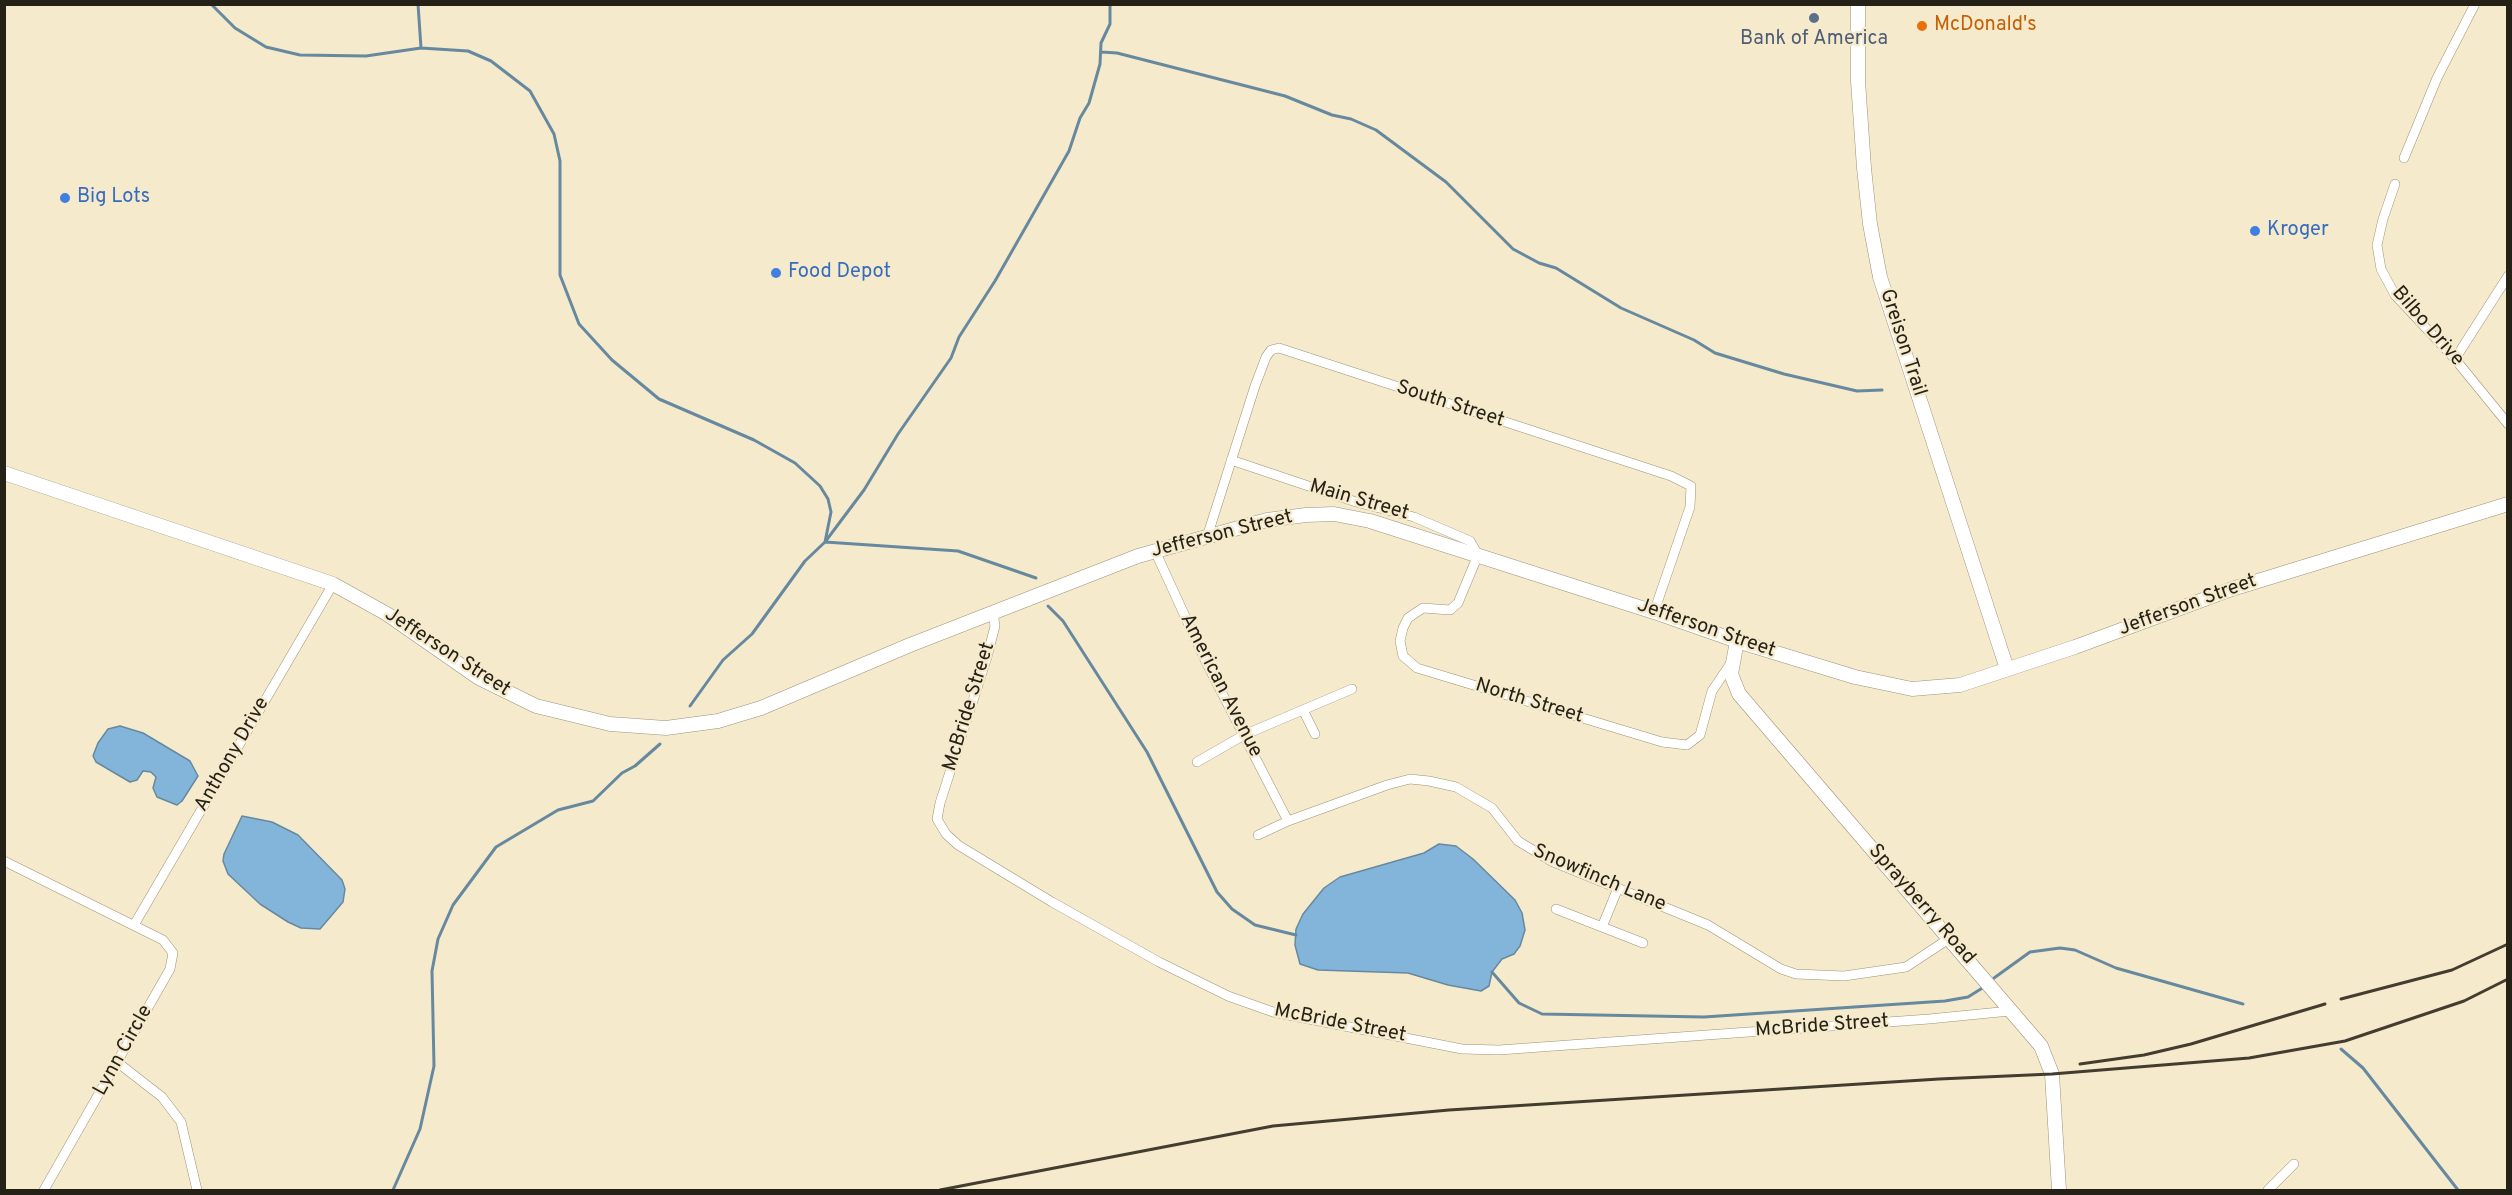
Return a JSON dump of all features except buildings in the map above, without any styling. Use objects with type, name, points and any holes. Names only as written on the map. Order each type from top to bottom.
[{"type":"street","name":"Greison Trail","points":[[1858,4],[1858,81],[1864,168],[1870,224],[1880,277],[2007,669]]},
{"type":"street","points":[[2404,158],[2437,78],[2475,4]]},
{"type":"street","name":"Bilbo Drive","points":[[2395,184],[2382,219],[2377,245],[2381,269],[2395,295],[2455,359],[2508,424]]},
{"type":"street","points":[[2455,359],[2508,276]]},
{"type":"street","name":"South Street","points":[[1208,537],[1266,357],[1271,350],[1279,348],[1671,476],[1691,486],[1690,507],[1654,612]]},
{"type":"street","name":"Main Street","points":[[1231,460],[1356,502],[1414,517],[1470,541],[1478,555]]},
{"type":"street","name":"Jefferson Street","points":[[4,473],[333,585],[387,614],[479,678],[536,706],[610,724],[666,728],[718,721],[761,708],[993,612],[1155,551],[1267,520],[1334,514],[1370,521],[1737,641],[1855,677],[1912,689],[1960,684],[2232,589],[2508,504]]},
{"type":"street","name":"American Avenue","points":[[1155,551],[1207,664],[1288,821]]},
{"type":"street","name":"North Street","points":[[1478,555],[1462,597],[1455,608],[1443,611],[1423,608],[1408,618],[1400,641],[1402,653],[1409,663],[1418,668],[1662,742],[1687,745],[1695,741],[1712,691],[1732,661]]},
{"type":"street","name":"Anthony Drive","points":[[134,926],[333,585]]},
{"type":"street","name":"McBride Street","points":[[993,612],[995,626],[987,657],[940,803],[937,819],[946,834],[958,845],[1052,902],[1159,962],[1228,996],[1273,1012],[1462,1049],[1499,1050],[1881,1023],[2010,1011]]},
{"type":"street","name":"Sprayberry Road","points":[[1737,641],[1732,661],[1732,677],[1739,694],[1758,719],[1950,938],[2041,1046],[2052,1074],[2059,1191]]},
{"type":"street","points":[[1197,762],[1244,735],[1352,689]]},
{"type":"street","points":[[1303,710],[1315,734]]},
{"type":"street","name":"Snowfinch Lane","points":[[1257,835],[1288,821],[1387,785],[1410,779],[1429,781],[1456,788],[1492,808],[1518,841],[1529,850],[1708,925],[1781,969],[1796,974],[1844,976],[1905,967],[1950,938]]},
{"type":"street","points":[[6,864],[134,926]]},
{"type":"street","points":[[1602,927],[1618,888]]},
{"type":"street","points":[[1556,909],[1643,943]]},
{"type":"street","name":"Lynn Circle","points":[[44,1191],[173,962],[173,953],[164,940],[134,926]]},
{"type":"street","points":[[117,1062],[162,1097],[181,1122],[197,1191]]},
{"type":"street","points":[[2268,1191],[2294,1164]]},
{"type":"water","points":[[120,726],[143,733],[190,761],[198,776],[177,805],[157,797],[153,788],[156,777],[151,772],[143,771],[137,780],[130,782],[96,762],[93,756],[98,743],[108,729]]},
{"type":"water","points":[[242,816],[272,822],[298,835],[342,880],[345,889],[343,902],[320,929],[301,928],[288,922],[260,904],[228,874],[223,861],[224,854]]},
{"type":"water","points":[[1439,844],[1456,846],[1473,859],[1515,900],[1522,913],[1525,930],[1520,946],[1514,954],[1502,959],[1492,972],[1489,986],[1481,991],[1448,985],[1408,973],[1318,970],[1300,964],[1295,945],[1296,929],[1303,914],[1324,888],[1340,877],[1424,853]]},
{"type":"waterway","points":[[211,4],[235,28],[266,47],[300,55],[366,56],[421,48],[468,51],[491,61],[530,91],[554,134],[560,161],[560,275],[579,324],[612,360],[659,399],[754,440],[795,463],[820,486],[828,499],[831,512],[825,542]]},
{"type":"waterway","points":[[418,4],[421,48]]},
{"type":"waterway","points":[[690,706],[723,660],[752,634],[805,561],[825,542],[864,490],[898,434],[951,358],[959,337],[995,281],[1069,151],[1080,118],[1089,103],[1100,64],[1101,43],[1110,24],[1110,4]]},
{"type":"waterway","points":[[1102,52],[1117,53],[1285,96],[1332,115],[1351,119],[1376,130],[1446,182],[1513,249],[1539,263],[1556,268],[1621,308],[1694,340],[1715,353],[1784,374],[1857,391],[1882,390]]},
{"type":"waterway","points":[[825,542],[958,551],[1036,578]]},
{"type":"waterway","points":[[1048,606],[1063,621],[1147,752],[1217,892],[1232,909],[1255,925],[1296,935]]},
{"type":"waterway","points":[[393,1190],[420,1129],[434,1066],[432,971],[438,939],[453,905],[496,847],[558,810],[593,801],[622,773],[635,766],[660,744]]},
{"type":"waterway","points":[[1994,978],[2030,952],[2060,948],[2075,950],[2116,968],[2243,1004]]},
{"type":"waterway","points":[[1492,972],[1519,1003],[1542,1014],[1704,1017],[1945,1001],[1968,997],[1984,987]]},
{"type":"waterway","points":[[2341,1049],[2363,1068],[2458,1190]]},
{"type":"railway","points":[[2341,999],[2452,970],[2508,944]]},
{"type":"railway","points":[[940,1190],[1273,1126],[1449,1110],[2052,1074],[2249,1058],[2345,1041],[2464,1001],[2508,979]]},
{"type":"railway","points":[[2080,1064],[2144,1055],[2191,1044],[2325,1004]]},
{"type":"place","name":"Bank of America","points":[[1814,18]]},
{"type":"place","name":"McDonald's","points":[[1922,26]]},
{"type":"place","name":"Big Lots","points":[[65,198]]},
{"type":"place","name":"Kroger","points":[[2255,231]]},
{"type":"place","name":"Food Depot","points":[[776,273]]}]
